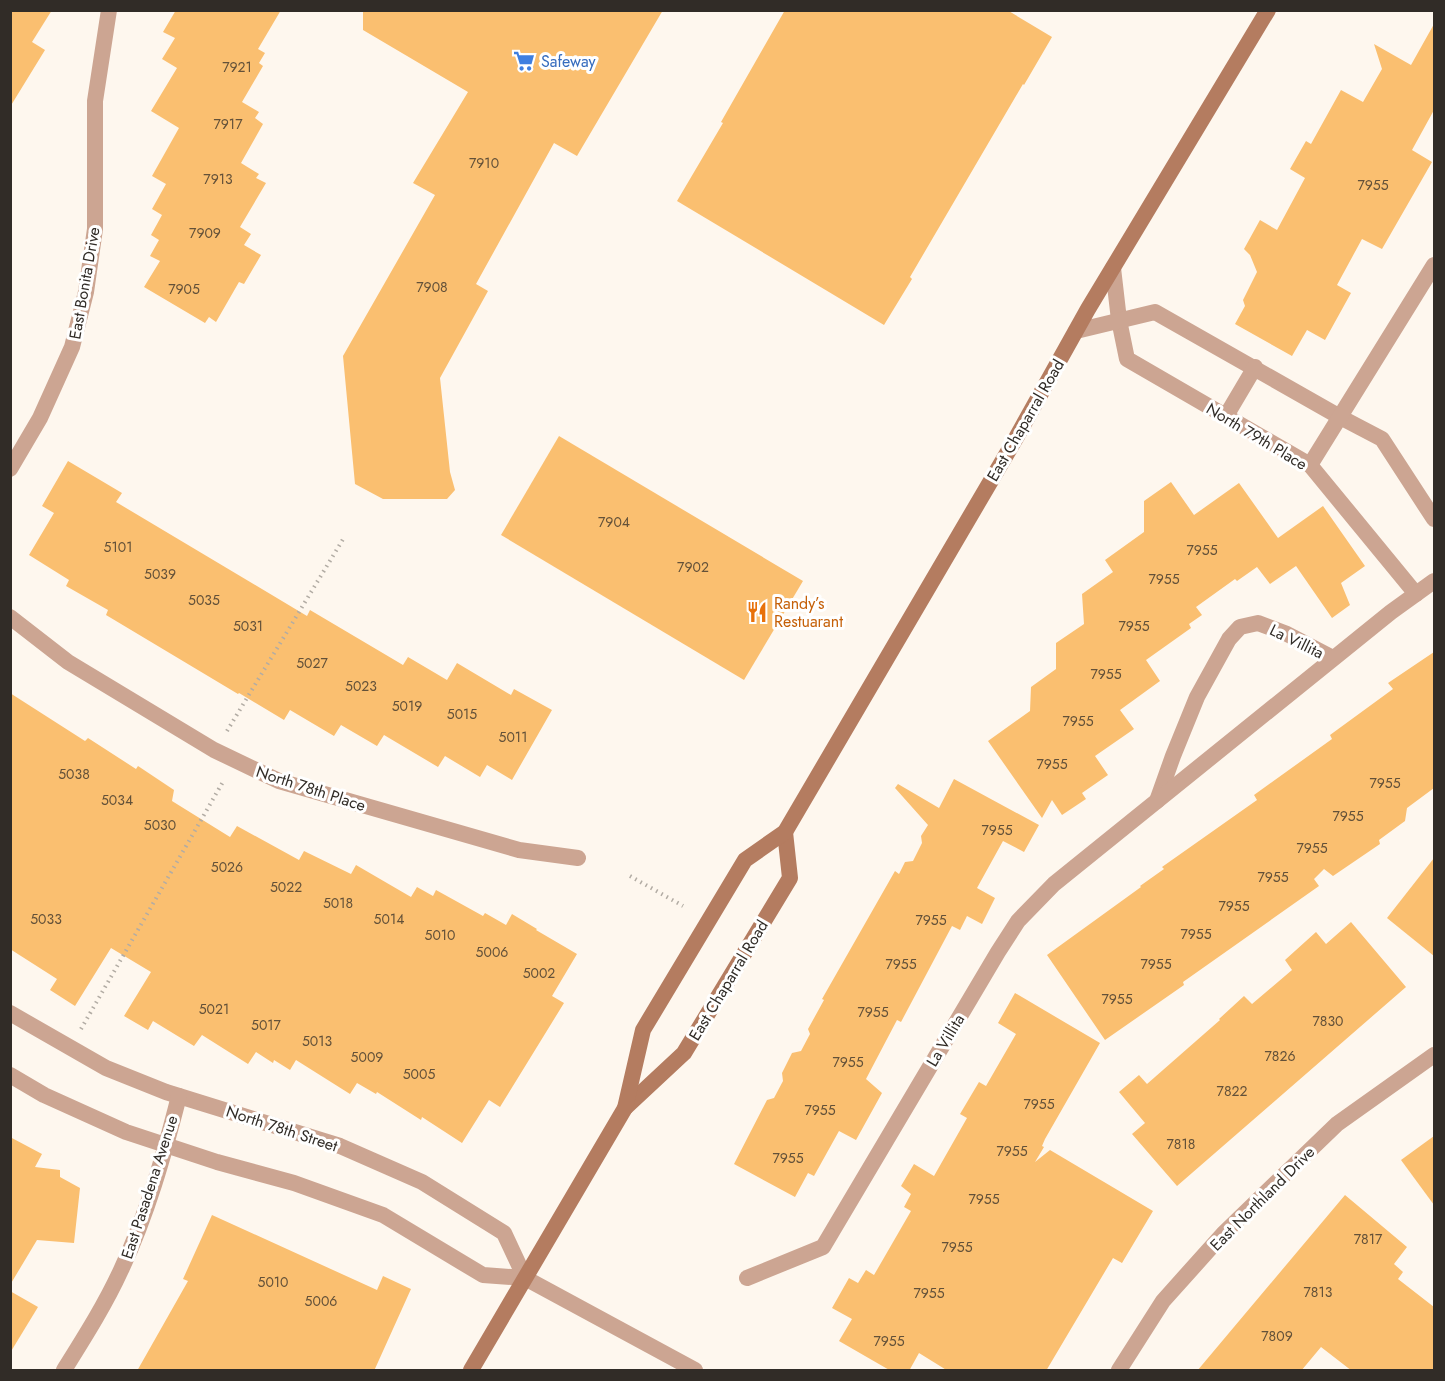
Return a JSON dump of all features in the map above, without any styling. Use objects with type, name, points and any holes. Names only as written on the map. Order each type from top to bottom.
[{"type":"main road","name":"East Chaparral Road","points":[[625,1108],[643,1030],[746,860],[785,832],[1113,268],[1268,10]]},
{"type":"main road","name":"East Chaparral Road","points":[[471,1371],[625,1108],[684,1053],[790,878],[785,832]]},
{"type":"street","name":"East Bonita Drive","points":[[10,469],[40,418],[72,347],[86,291],[95,229],[95,101],[109,10]]},
{"type":"street","points":[[1310,465],[1434,265]]},
{"type":"street","name":"North 79th Place","points":[[1113,268],[1119,320],[1127,359],[1310,465],[1416,594]]},
{"type":"street","points":[[1076,331],[1155,312],[1382,439],[1434,519]]},
{"type":"street","points":[[1226,417],[1255,367]]},
{"type":"street","name":"La Villita","points":[[747,1278],[823,1247],[998,952],[1018,921],[1054,884],[1333,658],[1434,581]]},
{"type":"street","name":"North 78th Place","points":[[10,617],[68,662],[235,762],[279,781],[519,850],[578,858]]},
{"type":"street","name":"La Villita","points":[[1157,801],[1197,697],[1229,639],[1240,627],[1258,623],[1287,634],[1333,658]]},
{"type":"street","name":"North 78th Street","points":[[10,1013],[105,1068],[178,1096],[340,1146],[422,1182],[504,1233],[525,1278]]},
{"type":"street","name":"East Northland Drive","points":[[1119,1371],[1163,1301],[1223,1234],[1337,1124],[1434,1054]]},
{"type":"street","points":[[10,1075],[44,1095],[126,1132],[294,1183],[383,1215],[483,1275],[525,1278],[695,1371]]},
{"type":"street","name":"East Pasadena Avenue","points":[[64,1371],[100,1311],[140,1225],[166,1145],[178,1096]]},
{"type":"path","points":[[214,750],[345,536]]},
{"type":"path","points":[[79,1032],[235,762]]},
{"type":"path","points":[[630,876],[683,906]]},
{"type":"building","points":[[10,10],[52,10],[32,42],[45,50],[10,107]]},
{"type":"building","points":[[176,10],[281,10],[258,49],[265,53],[259,63],[263,66],[242,102],[259,112],[255,118],[263,124],[241,163],[259,174],[256,178],[266,183],[240,227],[251,234],[244,245],[261,255],[244,284],[239,282],[216,322],[209,317],[205,323],[144,287],[160,261],[150,256],[159,240],[151,235],[162,215],[152,209],[166,184],[152,176],[179,128],[151,111],[177,68],[162,59],[175,38],[163,32]]},
{"type":"building","points":[[363,10],[663,10],[577,156],[554,143],[476,284],[488,291],[440,378],[450,472],[455,490],[447,499],[383,499],[355,484],[343,356],[435,195],[413,183],[468,92],[363,30]]},
{"type":"building","points":[[785,10],[1007,10],[1052,37],[884,325],[677,201]]},
{"type":"building","points":[[1434,24],[1434,110],[1412,150],[1432,162],[1382,249],[1362,239],[1337,285],[1351,293],[1325,340],[1307,330],[1292,356],[1235,324],[1245,306],[1243,300],[1257,272],[1250,255],[1244,249],[1260,220],[1277,230],[1305,178],[1290,169],[1306,141],[1311,144],[1341,90],[1363,102],[1382,69],[1374,44],[1411,65]]},
{"type":"building","points":[[559,436],[803,581],[744,680],[501,535]]},
{"type":"building","points":[[68,461],[122,493],[116,502],[307,616],[310,610],[403,665],[408,657],[447,680],[457,663],[511,695],[514,689],[552,710],[512,780],[487,765],[480,777],[445,756],[438,767],[384,735],[377,746],[341,725],[334,736],[290,710],[284,720],[106,615],[108,610],[66,586],[69,580],[29,555],[54,513],[42,506]]},
{"type":"building","points":[[1171,482],[1194,515],[1239,483],[1278,538],[1323,506],[1365,566],[1341,583],[1350,605],[1332,618],[1296,566],[1270,584],[1257,567],[1237,581],[1235,579],[1196,607],[1202,615],[1189,624],[1191,628],[1146,660],[1160,681],[1120,710],[1134,729],[1095,756],[1108,775],[1082,793],[1086,799],[1062,815],[1052,800],[1042,818],[988,741],[1030,711],[1031,687],[1056,669],[1056,643],[1084,624],[1082,594],[1113,572],[1105,560],[1144,532],[1144,501]]},
{"type":"building","points":[[1434,652],[1434,788],[1407,808],[1405,821],[1379,840],[1380,844],[1333,876],[1324,869],[1314,879],[1319,886],[1105,1040],[1047,955],[1141,887],[1164,869],[1162,867],[1257,800],[1254,795],[1332,739],[1330,735],[1393,689],[1388,683]]},
{"type":"building","points":[[10,693],[85,741],[88,738],[136,769],[138,766],[174,790],[172,801],[230,837],[237,826],[299,860],[304,851],[351,874],[356,865],[411,897],[417,887],[433,896],[436,890],[483,916],[485,913],[506,925],[512,914],[577,954],[552,996],[564,1003],[500,1107],[489,1100],[462,1143],[377,1092],[376,1094],[357,1083],[350,1094],[296,1060],[290,1070],[256,1052],[248,1064],[202,1035],[194,1046],[153,1021],[148,1030],[124,1016],[151,972],[111,948],[75,1006],[50,990],[57,979],[10,949]]},
{"type":"building","points":[[954,779],[1039,825],[1024,852],[1003,841],[977,888],[995,898],[982,924],[967,916],[960,930],[952,926],[901,1022],[897,1020],[866,1079],[882,1093],[856,1140],[839,1131],[814,1176],[808,1173],[795,1197],[734,1164],[767,1100],[774,1098],[783,1081],[782,1073],[792,1053],[801,1051],[810,1034],[808,1029],[824,1000],[822,999],[895,871],[899,874],[905,862],[913,861],[922,843],[921,836],[928,825],[895,788],[898,784],[939,808]]},
{"type":"building","points":[[1434,858],[1434,956],[1387,918]]},
{"type":"building","points":[[1351,922],[1406,987],[1177,1186],[1132,1134],[1145,1123],[1119,1092],[1139,1075],[1147,1084],[1244,996],[1252,1004],[1292,970],[1285,960],[1316,932],[1326,944]]},
{"type":"building","points":[[1015,993],[1100,1043],[1045,1139],[1042,1146],[1044,1147],[1035,1162],[1050,1150],[1153,1211],[1122,1263],[1113,1258],[1046,1371],[948,1371],[919,1353],[909,1371],[891,1371],[839,1341],[852,1319],[832,1308],[849,1278],[858,1283],[866,1270],[874,1275],[911,1211],[904,1207],[911,1194],[901,1186],[914,1164],[934,1176],[967,1118],[960,1114],[979,1082],[986,1086],[1016,1034],[998,1023]]},
{"type":"building","points":[[1434,1136],[1434,1205],[1401,1160]]},
{"type":"building","points":[[10,1137],[42,1154],[35,1167],[60,1170],[60,1177],[80,1188],[74,1243],[37,1240],[10,1285]]},
{"type":"building","points":[[1345,1195],[1407,1247],[1394,1264],[1403,1272],[1398,1279],[1434,1307],[1434,1371],[1352,1371],[1321,1347],[1301,1371],[1197,1371]]},
{"type":"building","points":[[212,1215],[377,1290],[383,1276],[411,1289],[374,1371],[137,1371],[188,1281],[183,1279]]},
{"type":"building","points":[[10,1291],[38,1307],[10,1353]]},
{"type":"place","name":"Safeway","points":[[524,61]]},
{"type":"place","name":"Randy’s Restuarant","points":[[757,612]]}]
